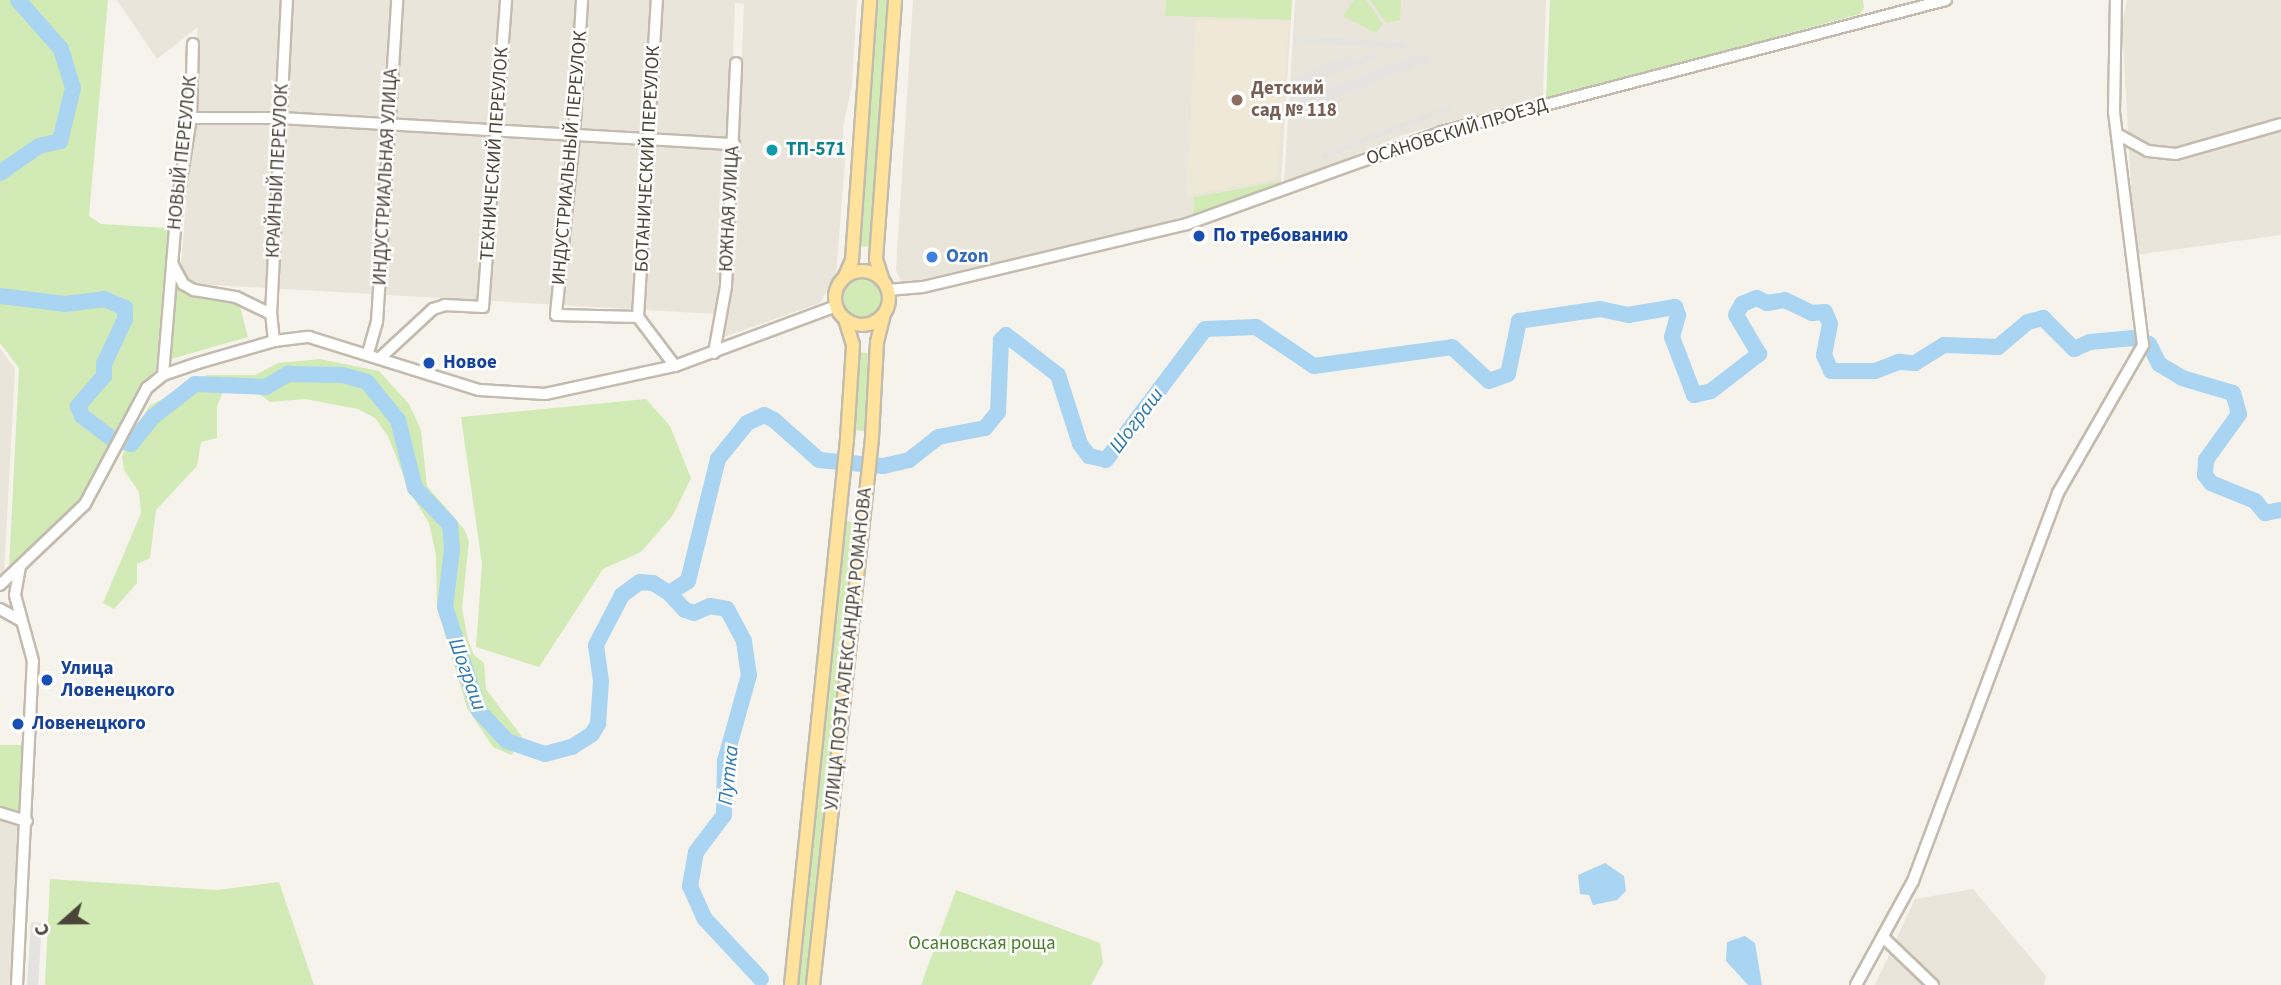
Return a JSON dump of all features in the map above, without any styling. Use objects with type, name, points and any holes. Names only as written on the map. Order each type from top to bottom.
[{"type":"main road","points":[[870,0],[852,260],[835,290],[836,306],[845,319],[868,325],[884,314],[886,286],[876,259],[895,0]]},
{"type":"main road","points":[[845,276],[863,270],[886,286]]},
{"type":"main road","name":"УЛИЦА ПОЭТА АЛЕКСАНДРА РОМАНОВА","points":[[813,985],[872,438],[877,342],[884,314]]},
{"type":"main road","name":"УЛИЦА ПОЭТА АЛЕКСАНДРА РОМАНОВА","points":[[791,985],[847,439],[853,345],[845,319]]},
{"type":"street","name":"КРАЙНЫЙ ПЕРЕУЛОК","points":[[274,341],[271,314],[287,0]]},
{"type":"street","name":"ИНДУСТРИАЛЬНАЯ УЛИЦА","points":[[368,353],[377,322],[397,0]]},
{"type":"street","name":"ТЕХНИЧЕСКИЙ ПЕРЕУЛОК","points":[[380,358],[433,309],[445,305],[483,307],[506,0]]},
{"type":"street","name":"ИНДУСТРИАЛЬНЫЙ ПЕРЕУЛОК","points":[[582,0],[574,137],[556,316],[638,317]]},
{"type":"street","name":"БОТАНИЧЕСКИЙ ПЕРЕУЛОК","points":[[638,317],[657,0]]},
{"type":"street","name":"ОСАНОВСКИЙ ПРОЕЗД","points":[[886,286],[923,287],[1186,224],[1442,132],[1946,0]]},
{"type":"street","points":[[1856,985],[1913,881],[2058,493],[2144,342],[2127,234],[2112,84],[2116,0]]},
{"type":"street","name":"НОВЫЙ ПЕРЕУЛОК","points":[[163,375],[172,262],[191,118],[193,44]]},
{"type":"street","name":"ЮЖНАЯ УЛИЦА","points":[[714,353],[726,286],[736,63]]},
{"type":"street","points":[[191,118],[280,118],[498,134],[734,144]]},
{"type":"street","points":[[2119,135],[2147,151],[2176,154],[2281,124]]},
{"type":"street","points":[[172,262],[183,284],[194,290],[236,297],[271,314]]},
{"type":"street","points":[[0,584],[85,504],[147,388],[163,375],[274,341],[309,337],[501,395],[545,394],[675,366],[836,306]]},
{"type":"street","points":[[638,317],[675,366]]},
{"type":"street","points":[[17,985],[33,661],[15,595],[20,568]]},
{"type":"street","points":[[0,609],[23,621]]},
{"type":"street","points":[[0,813],[27,821]]},
{"type":"street","points":[[1884,938],[1933,985]]},
{"type":"shaded area","points":[[117,0],[857,0],[852,85],[843,127],[845,163],[836,275],[820,303],[718,339],[730,287],[738,146],[744,4],[735,3],[730,146],[716,314],[180,283],[198,27],[157,59]]},
{"type":"shaded area","points":[[913,0],[1166,0],[1165,16],[1291,20],[1281,181],[1194,197],[1193,216],[902,284],[896,270]]},
{"type":"shaded area","points":[[1295,0],[1546,0],[1543,97],[1403,135],[1284,185]]},
{"type":"shaded area","points":[[2127,0],[2281,0],[2281,235],[2135,255],[2122,25]]},
{"type":"shaded area","name":"Детский сад № 118","points":[[1196,19],[1289,22],[1277,179],[1186,196]]},
{"type":"shaded area","points":[[1294,36],[1405,42],[1405,49],[1293,43]]},
{"type":"shaded area","points":[[1376,52],[1379,58],[1297,90],[1291,77],[1351,54],[1354,60]]},
{"type":"shaded area","points":[[1415,54],[1427,56],[1429,63],[1296,114],[1291,101]]},
{"type":"shaded area","points":[[1449,105],[1451,110],[1323,159],[1321,154]]},
{"type":"shaded area","points":[[0,348],[15,369],[4,573],[0,575]]},
{"type":"shaded area","points":[[0,815],[21,822],[11,985],[0,985]]},
{"type":"shaded area","points":[[1973,889],[2046,976],[2044,985],[1875,985],[1915,899]]},
{"type":"shaded area","points":[[31,922],[42,923],[38,985],[27,985]]},
{"type":"green space","points":[[0,0],[108,0],[89,216],[101,224],[168,228],[156,370],[142,383],[92,484],[62,520],[9,569],[19,368],[0,343]]},
{"type":"green space","points":[[874,0],[887,0],[871,247],[858,246]]},
{"type":"green space","points":[[1166,0],[1292,0],[1291,20],[1165,16]]},
{"type":"green space","points":[[1354,0],[1366,0],[1383,24],[1376,33],[1343,16]]},
{"type":"green space","points":[[1370,0],[1401,0],[1400,20],[1386,23]]},
{"type":"green space","points":[[1550,0],[1863,0],[1864,7],[1860,14],[1546,99]]},
{"type":"green space","points":[[1281,181],[1281,187],[1193,216],[1194,197]]},
{"type":"green space","points":[[862,278],[876,284],[882,298],[876,312],[862,318],[848,312],[842,298],[848,284]]},
{"type":"green space","points":[[175,288],[233,302],[240,307],[248,337],[171,359]]},
{"type":"green space","points":[[857,352],[868,353],[865,431],[853,430]]},
{"type":"green space","points":[[320,359],[379,371],[409,404],[421,430],[427,486],[464,529],[469,541],[462,608],[468,640],[474,655],[484,663],[486,689],[522,737],[521,745],[511,755],[493,747],[467,708],[437,607],[436,555],[429,523],[410,492],[388,436],[375,418],[358,409],[305,399],[270,402],[254,390],[223,392],[217,406],[217,438],[201,442],[197,466],[156,510],[150,558],[137,564],[137,583],[114,609],[103,603],[141,513],[139,492],[124,470],[122,456],[149,406],[207,375],[255,375],[278,363]]},
{"type":"green space","points":[[646,399],[670,426],[691,478],[673,515],[641,552],[603,569],[539,667],[476,647],[482,564],[461,417]]},
{"type":"green space","points":[[845,521],[855,522],[808,985],[797,985]]},
{"type":"green space","points":[[0,745],[23,745],[20,815],[0,809]]},
{"type":"green space","points":[[50,879],[217,890],[279,882],[314,985],[45,985]]},
{"type":"green space","name":"Осановская роща","points":[[956,890],[1100,943],[1103,963],[1091,985],[921,985]]},
{"type":"water","points":[[1605,863],[1624,876],[1626,891],[1617,900],[1593,905],[1589,895],[1580,894],[1578,875]]},
{"type":"water","points":[[1745,936],[1755,943],[1762,985],[1748,985],[1726,961],[1727,942]]},
{"type":"waterway","name":"Шограш","points":[[0,173],[39,146],[60,141],[73,88],[61,49],[18,0]]},
{"type":"waterway","name":"Шограш","points":[[0,296],[65,304],[104,299],[125,308],[125,319],[104,364],[104,376],[78,406],[82,416],[111,438],[131,444],[153,417],[195,384],[266,387],[288,374],[343,375],[367,382],[398,420],[415,488],[450,525],[452,550],[445,607],[479,711],[507,741],[545,754],[572,747],[592,734],[598,724],[601,681],[596,645],[622,595],[640,582],[653,583],[669,593],[688,581],[718,459],[747,423],[764,415],[774,420],[819,460],[883,466],[909,460],[938,437],[985,428],[998,412],[1001,340],[1006,335],[1058,375],[1080,444],[1089,456],[1106,460],[1205,329],[1256,327],[1314,366],[1452,347],[1489,381],[1508,374],[1519,321],[1600,309],[1628,315],[1675,307],[1678,315],[1672,337],[1694,395],[1711,391],[1759,354],[1736,315],[1742,304],[1757,298],[1767,303],[1785,300],[1812,313],[1825,312],[1830,324],[1824,355],[1831,371],[1875,371],[1899,362],[1915,363],[1944,345],[1998,347],[2028,322],[2043,318],[2074,349],[2090,342],[2134,338],[2149,344],[2159,364],[2182,378],[2233,393],[2239,414],[2206,460],[2205,475],[2211,483],[2255,501],[2265,513],[2281,510]]},
{"type":"waterway","name":"Путка","points":[[669,593],[685,610],[694,613],[710,606],[727,609],[744,641],[749,675],[725,761],[724,815],[696,852],[690,886],[705,919],[761,979]]},
{"type":"place","name":"Детский сад № 118","points":[[1237,100]]},
{"type":"place","name":"ТП-571","points":[[772,150]]},
{"type":"place","name":"По требованию","points":[[1199,236]]},
{"type":"place","name":"Ozon","points":[[932,257]]},
{"type":"place","name":"Новое","points":[[429,363]]},
{"type":"place","name":"Улица Ловенецкого","points":[[47,680]]},
{"type":"place","name":"Ловенецкого","points":[[18,724]]}]
